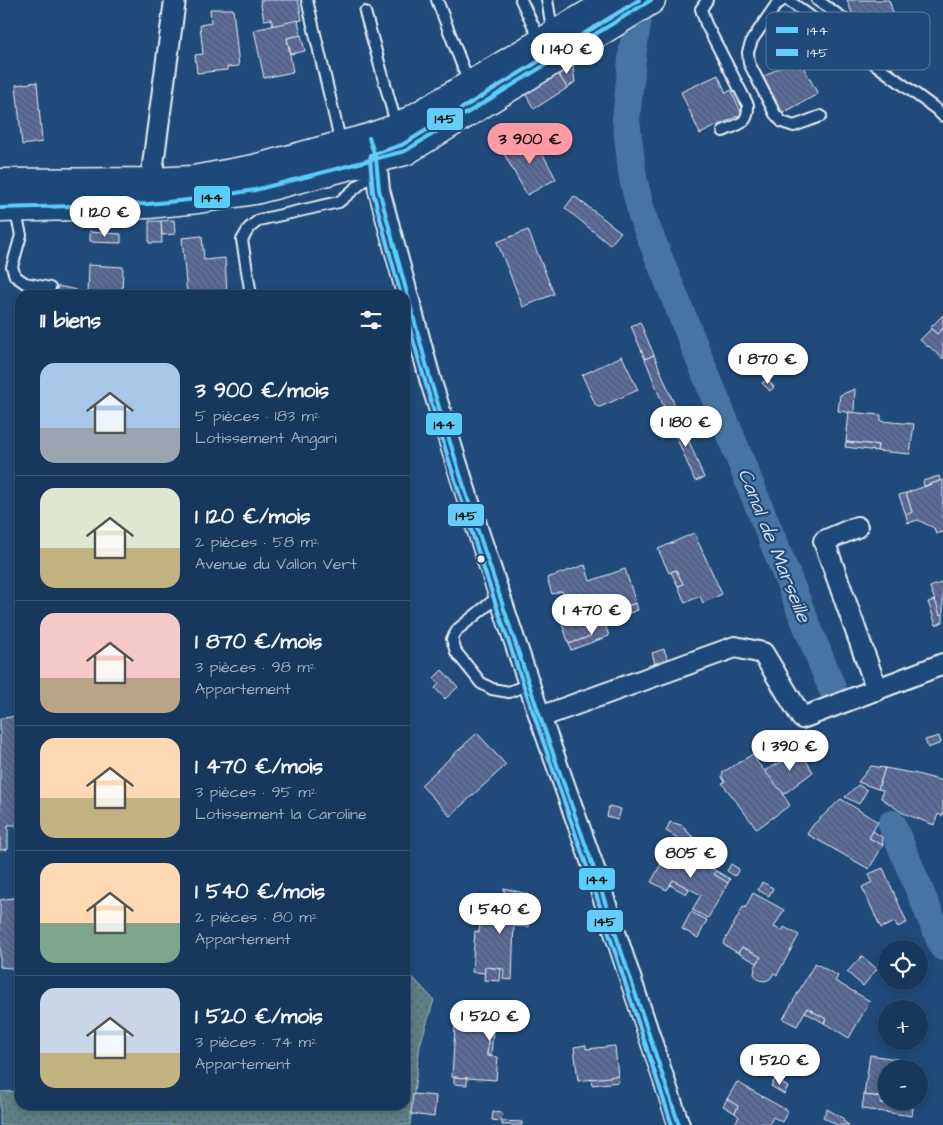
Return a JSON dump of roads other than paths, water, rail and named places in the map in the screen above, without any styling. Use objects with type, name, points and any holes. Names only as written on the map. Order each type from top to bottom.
[{"type":"main road","points":[[9,195],[149,193],[198,199],[254,190],[374,156],[548,46],[613,9]]},
{"type":"main road","points":[[149,193],[193,180],[254,169],[341,145],[374,156]]},
{"type":"street","points":[[149,193],[175,0]]},
{"type":"street","points":[[374,156],[379,190],[406,290]]},
{"type":"street","points":[[410,304],[431,382],[499,596],[593,866],[679,1125]]},
{"type":"street","points":[[857,527],[824,541],[876,690]]},
{"type":"street","points":[[540,717],[734,647],[763,653],[802,718],[943,664]]},
{"type":"lane","points":[[307,0],[341,145]]},
{"type":"lane","points":[[437,0],[474,94]]},
{"type":"lane","points":[[521,0],[548,46]]},
{"type":"lane","points":[[547,0],[548,46]]},
{"type":"lane","points":[[707,0],[701,10],[706,24],[748,105],[748,115],[744,122],[723,130]]},
{"type":"lane","points":[[771,12],[783,0]]},
{"type":"lane","points":[[788,0],[804,12]]},
{"type":"lane","points":[[817,0],[834,12]]},
{"type":"lane","points":[[365,12],[401,139]]},
{"type":"lane","points":[[766,20],[752,40],[748,52],[749,63],[775,114],[782,122],[794,126],[821,116]]},
{"type":"lane","points":[[883,70],[943,116]]},
{"type":"lane","points":[[250,290],[242,240],[250,228],[259,220],[339,202],[374,156]]},
{"type":"lane","points":[[9,195],[21,235],[12,266],[15,276],[25,283],[50,288]]},
{"type":"lane","points":[[499,596],[458,629],[452,639],[456,652],[481,683],[492,689],[509,692],[529,684]]},
{"type":"waterway","name":"Canal de Marseille","points":[[641,0],[633,49],[626,120],[633,178],[642,216],[832,688]]},
{"type":"waterway","name":"Canal de Marseille","points":[[892,824],[943,947]]}]
